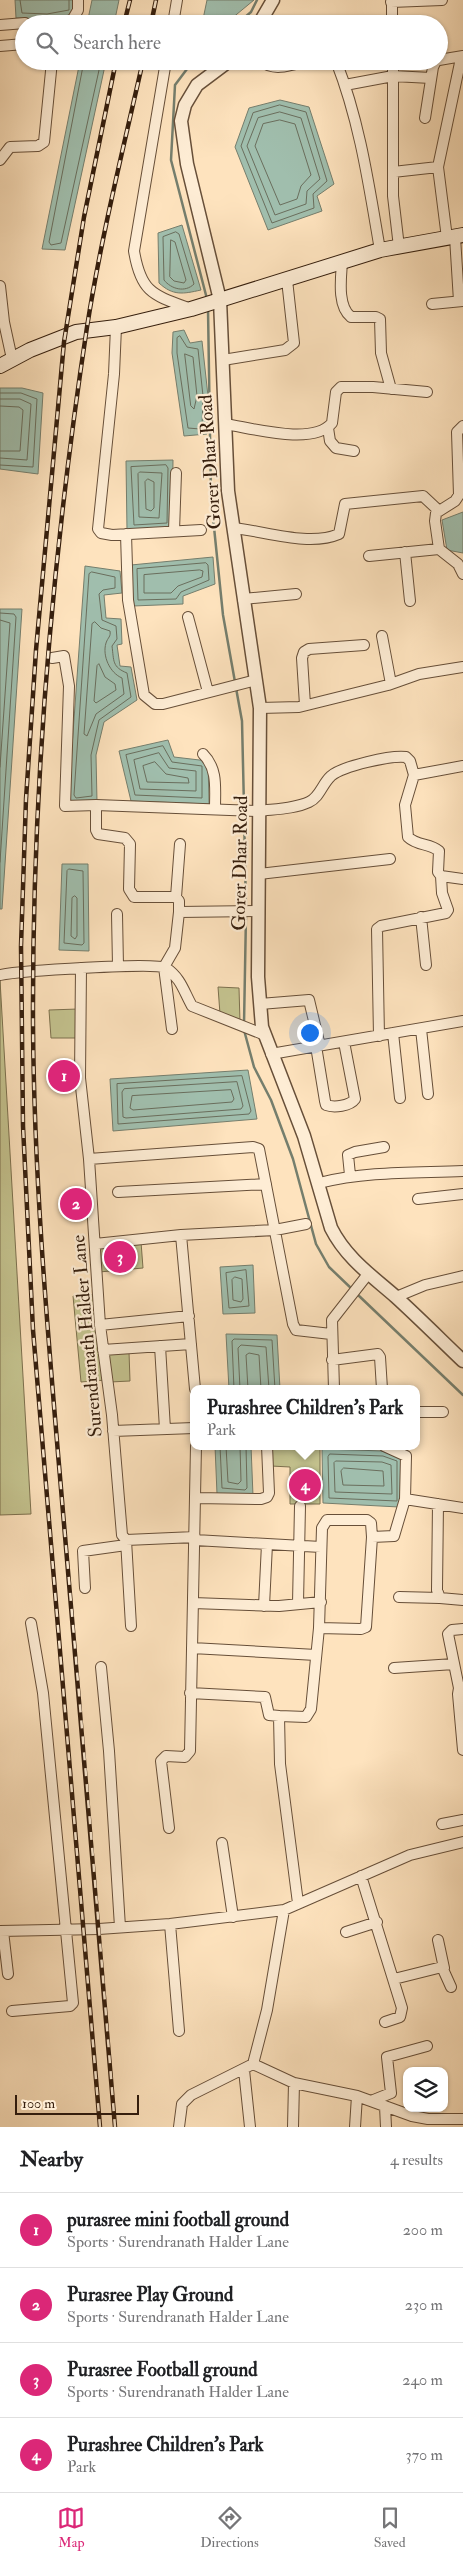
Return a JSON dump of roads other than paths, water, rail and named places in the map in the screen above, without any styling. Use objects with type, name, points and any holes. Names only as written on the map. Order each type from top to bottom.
[{"type":"main road","points":[[0,366],[30,350],[76,332],[116,327],[207,304],[380,250],[455,237]]},
{"type":"street","points":[[75,15],[78,10],[78,0]]},
{"type":"street","points":[[174,15],[177,0]]},
{"type":"street","points":[[266,15],[273,0]]},
{"type":"street","points":[[392,15],[392,1],[442,0]]},
{"type":"street","points":[[0,25],[15,24]]},
{"type":"street","points":[[0,46],[15,45]]},
{"type":"street","points":[[432,304],[461,301],[455,237],[438,167],[462,57],[448,59]]},
{"type":"street","points":[[0,160],[10,147],[38,146],[44,142],[51,70]]},
{"type":"street","points":[[164,70],[134,251],[138,274],[146,287],[160,298],[207,304]]},
{"type":"street","name":"Gorer Dhar Road","points":[[217,70],[197,85],[185,105],[181,121],[207,304],[223,360],[228,491],[260,708],[249,810],[259,874],[250,911],[258,977],[260,1033],[271,1054],[304,1136],[337,1240],[368,1274],[463,1361]]},
{"type":"street","points":[[339,70],[363,151],[380,250]]},
{"type":"street","points":[[393,70],[394,196],[399,247]]},
{"type":"street","points":[[425,118],[435,70]]},
{"type":"street","points":[[345,85],[393,76],[432,78]]},
{"type":"street","points":[[394,172],[438,167]]},
{"type":"street","points":[[342,262],[342,294],[348,315],[352,317],[379,317],[380,319],[381,353],[392,389]]},
{"type":"street","points":[[223,360],[271,353],[292,346],[294,338],[287,280]]},
{"type":"street","points":[[0,286],[12,359]]},
{"type":"street","points":[[116,327],[114,374],[98,529],[106,534],[200,530]]},
{"type":"street","points":[[354,451],[336,448],[330,440],[328,428],[334,414],[338,389],[344,387],[427,392]]},
{"type":"street","points":[[225,424],[291,434],[311,434],[328,428]]},
{"type":"street","points":[[463,426],[457,432],[459,495],[456,501],[439,511],[435,521],[440,549],[458,564],[463,574]]},
{"type":"street","points":[[174,531],[176,473]]},
{"type":"street","points":[[233,528],[261,531],[280,537],[317,538],[339,534],[345,504],[424,496],[439,511]]},
{"type":"street","points":[[126,534],[127,593],[144,695],[155,704],[256,680]]},
{"type":"street","points":[[369,556],[440,549]]},
{"type":"street","points":[[405,552],[410,601]]},
{"type":"street","points":[[243,599],[296,594]]},
{"type":"street","points":[[188,617],[208,692]]},
{"type":"street","points":[[382,636],[391,684]]},
{"type":"street","points":[[305,705],[302,658],[304,652],[309,649],[364,645]]},
{"type":"street","points":[[52,658],[64,656],[70,686],[64,802],[68,807],[96,805],[249,810],[310,801],[334,774],[381,759],[406,757],[410,761],[414,775],[404,805],[406,832],[414,843],[435,847],[438,851],[438,872],[441,876],[442,893],[448,910],[446,913],[382,926],[376,933],[379,1036]]},
{"type":"street","points":[[260,708],[305,705],[391,684],[419,674],[463,667]]},
{"type":"street","points":[[203,754],[211,763],[215,778],[215,808]]},
{"type":"street","points":[[414,775],[463,766]]},
{"type":"street","points":[[96,805],[96,830],[98,834],[125,838],[130,844],[128,889],[130,894],[134,897],[176,897]]},
{"type":"street","points":[[172,1029],[164,967],[175,948],[179,912],[179,901],[176,897],[180,844]]},
{"type":"street","points":[[259,874],[390,859]]},
{"type":"street","points":[[441,876],[463,879]]},
{"type":"street","points":[[179,912],[250,911]]},
{"type":"street","points":[[117,914],[118,966]]},
{"type":"street","points":[[421,917],[426,965]]},
{"type":"street","points":[[0,975],[118,966],[164,967],[174,974],[185,989],[192,1006],[260,1033]]},
{"type":"street","name":"Surendranath Halder Lane","points":[[81,968],[80,1078],[89,1159],[100,1325],[113,1431],[122,1535],[126,1542],[131,1626]]},
{"type":"street","points":[[260,1004],[309,1000],[318,1046],[324,1102],[326,1105],[333,1107],[351,1103],[355,1098],[344,1042]]},
{"type":"street","points":[[271,1054],[463,1022]]},
{"type":"street","points":[[421,1029],[428,1094]]},
{"type":"street","points":[[393,1033],[400,1098]]},
{"type":"street","points":[[89,1159],[253,1147],[259,1149],[293,1324],[296,1330],[331,1334]]},
{"type":"street","points":[[350,1176],[348,1155],[355,1152],[384,1148]]},
{"type":"street","points":[[319,1183],[350,1176],[463,1171]]},
{"type":"street","points":[[118,1192],[266,1184]]},
{"type":"street","points":[[418,1199],[463,1194]]},
{"type":"street","points":[[95,1244],[181,1235],[275,1230],[306,1224]]},
{"type":"street","points":[[181,1235],[195,1385]]},
{"type":"street","points":[[334,1385],[332,1320],[368,1274]]},
{"type":"street","points":[[396,1298],[425,1285],[463,1276]]},
{"type":"street","points":[[100,1325],[189,1316]]},
{"type":"street","points":[[103,1350],[191,1344]]},
{"type":"street","points":[[160,1346],[165,1429]]},
{"type":"street","points":[[332,1360],[378,1354],[380,1357],[382,1385]]},
{"type":"street","points":[[420,1412],[443,1412]]},
{"type":"street","points":[[113,1431],[190,1428]]},
{"type":"street","points":[[169,1828],[161,1761],[166,1756],[185,1757],[190,1752],[196,1450]]},
{"type":"street","points":[[196,1498],[261,1499],[267,1497],[269,1493],[267,1450]]},
{"type":"street","points":[[372,1537],[394,1536],[405,1499],[406,1456],[393,1450]]},
{"type":"street","points":[[405,1499],[463,1508]]},
{"type":"street","points":[[438,1504],[437,1590],[440,1598]]},
{"type":"street","points":[[298,1603],[300,1506]]},
{"type":"street","points":[[190,1693],[265,1697],[269,1715],[306,1717],[309,1714],[320,1628],[322,1528],[327,1520],[367,1520],[371,1523],[372,1537],[366,1627],[361,1629],[320,1628]]},
{"type":"street","points":[[85,1588],[83,1551],[126,1542],[195,1539],[321,1547]]},
{"type":"street","points":[[264,1606],[267,1544]]},
{"type":"street","points":[[399,1596],[463,1600]]},
{"type":"street","points":[[193,1603],[264,1606],[321,1602]]},
{"type":"street","points":[[12,2011],[73,2004],[43,1693],[31,1623]]},
{"type":"street","points":[[463,1629],[452,1630],[448,1634],[461,1687],[463,1750]]},
{"type":"street","points":[[192,1648],[316,1655]]},
{"type":"street","points":[[394,1668],[454,1664]]},
{"type":"street","points":[[101,1667],[109,1751],[120,1927]]},
{"type":"street","points":[[280,1716],[280,1764],[298,1903]]},
{"type":"street","points":[[442,1824],[463,1820]]},
{"type":"street","points":[[8,1974],[2,1931],[65,1930],[170,1924],[284,1910],[410,1855],[463,1842]]},
{"type":"street","points":[[222,1843],[233,1917]]},
{"type":"street","points":[[361,1876],[394,1979],[402,2014],[385,2022]]},
{"type":"street","points":[[250,2127],[248,2067],[267,2010],[284,1910]]},
{"type":"street","points":[[346,1932],[377,1922]]},
{"type":"street","points":[[170,1924],[179,2031]]},
{"type":"street","points":[[438,1940],[444,1968],[451,1987]]},
{"type":"street","points":[[394,1979],[424,1970],[444,1968]]},
{"type":"street","points":[[372,2101],[391,2093],[387,2057],[426,2046]]},
{"type":"street","points":[[179,2127],[182,2104],[191,2095],[248,2067],[294,2083],[357,2096],[443,2123],[463,2119]]},
{"type":"street","points":[[293,2127],[294,2083]]},
{"type":"street","points":[[355,2127],[357,2096]]},
{"type":"street","points":[[385,2106],[386,2127]]},
{"type":"water","points":[[15,0],[74,0],[75,14],[16,15]]},
{"type":"water","points":[[92,0],[119,0],[116,15],[89,15]]},
{"type":"water","points":[[207,0],[254,0],[236,15],[204,15]]},
{"type":"water","points":[[78,70],[104,70],[65,250],[42,249]]},
{"type":"water","points":[[280,100],[309,107],[334,184],[317,196],[322,211],[268,230],[235,147],[249,108]]},
{"type":"water","points":[[182,225],[201,290],[178,293],[169,290],[159,283],[158,233]]},
{"type":"water","points":[[184,330],[190,343],[202,341],[208,396],[207,434],[184,436],[172,353],[173,332]]},
{"type":"water","points":[[0,388],[22,388],[43,393],[38,474],[0,469]]},
{"type":"water","points":[[173,460],[172,529],[127,530],[126,461]]},
{"type":"water","points":[[463,512],[463,553],[447,550],[442,520]]},
{"type":"water","points":[[213,557],[215,584],[183,596],[183,604],[133,606],[131,565]]},
{"type":"water","points":[[85,566],[120,571],[122,593],[104,595],[106,618],[121,619],[122,644],[117,645],[120,666],[131,667],[137,700],[104,722],[96,755],[97,802],[68,803]]},
{"type":"water","points":[[0,609],[22,609],[2,909],[0,909]]},
{"type":"water","points":[[168,740],[174,757],[208,761],[209,804],[131,801],[119,751]]},
{"type":"water","points":[[62,864],[88,864],[89,951],[59,950]]},
{"type":"water","points":[[248,1070],[257,1119],[113,1131],[110,1079]]},
{"type":"water","points":[[253,1265],[255,1313],[223,1314],[220,1267]]},
{"type":"water","points":[[226,1334],[277,1335],[280,1385],[229,1385]]},
{"type":"water","points":[[215,1450],[251,1450],[253,1496],[217,1494]]},
{"type":"water","points":[[322,1450],[384,1451],[403,1458],[403,1499],[399,1507],[323,1503]]},
{"type":"waterway","points":[[248,15],[257,0]]},
{"type":"waterway","points":[[186,70],[175,85],[171,160],[207,299]]},
{"type":"waterway","points":[[208,309],[211,498],[223,615],[235,682]]},
{"type":"waterway","points":[[236,688],[242,721],[244,807]]},
{"type":"waterway","points":[[244,812],[246,909]]},
{"type":"waterway","points":[[244,1024],[246,915]]},
{"type":"waterway","points":[[244,1030],[254,1067],[271,1100],[293,1159],[316,1244],[329,1267],[353,1290]]},
{"type":"waterway","points":[[357,1294],[463,1395]]},
{"type":"railway","points":[[126,15],[130,0]]},
{"type":"railway","points":[[153,15],[156,0]]},
{"type":"railway","points":[[100,2127],[33,1330],[23,1126],[21,946],[26,799],[36,650],[64,342],[84,217],[114,70]]},
{"type":"railway","points":[[115,2127],[44,1274],[34,1087],[34,936],[36,849],[46,674],[64,500],[87,327],[99,260],[141,70]]},
{"type":"place","name":"purasree mini football ground","points":[[64,1076]]},
{"type":"place","name":"Purasree Play Ground","points":[[76,1204]]},
{"type":"place","name":"Purasree Football ground","points":[[120,1257]]},
{"type":"place","name":"Purashree Children's Park","points":[[305,1485]]}]
